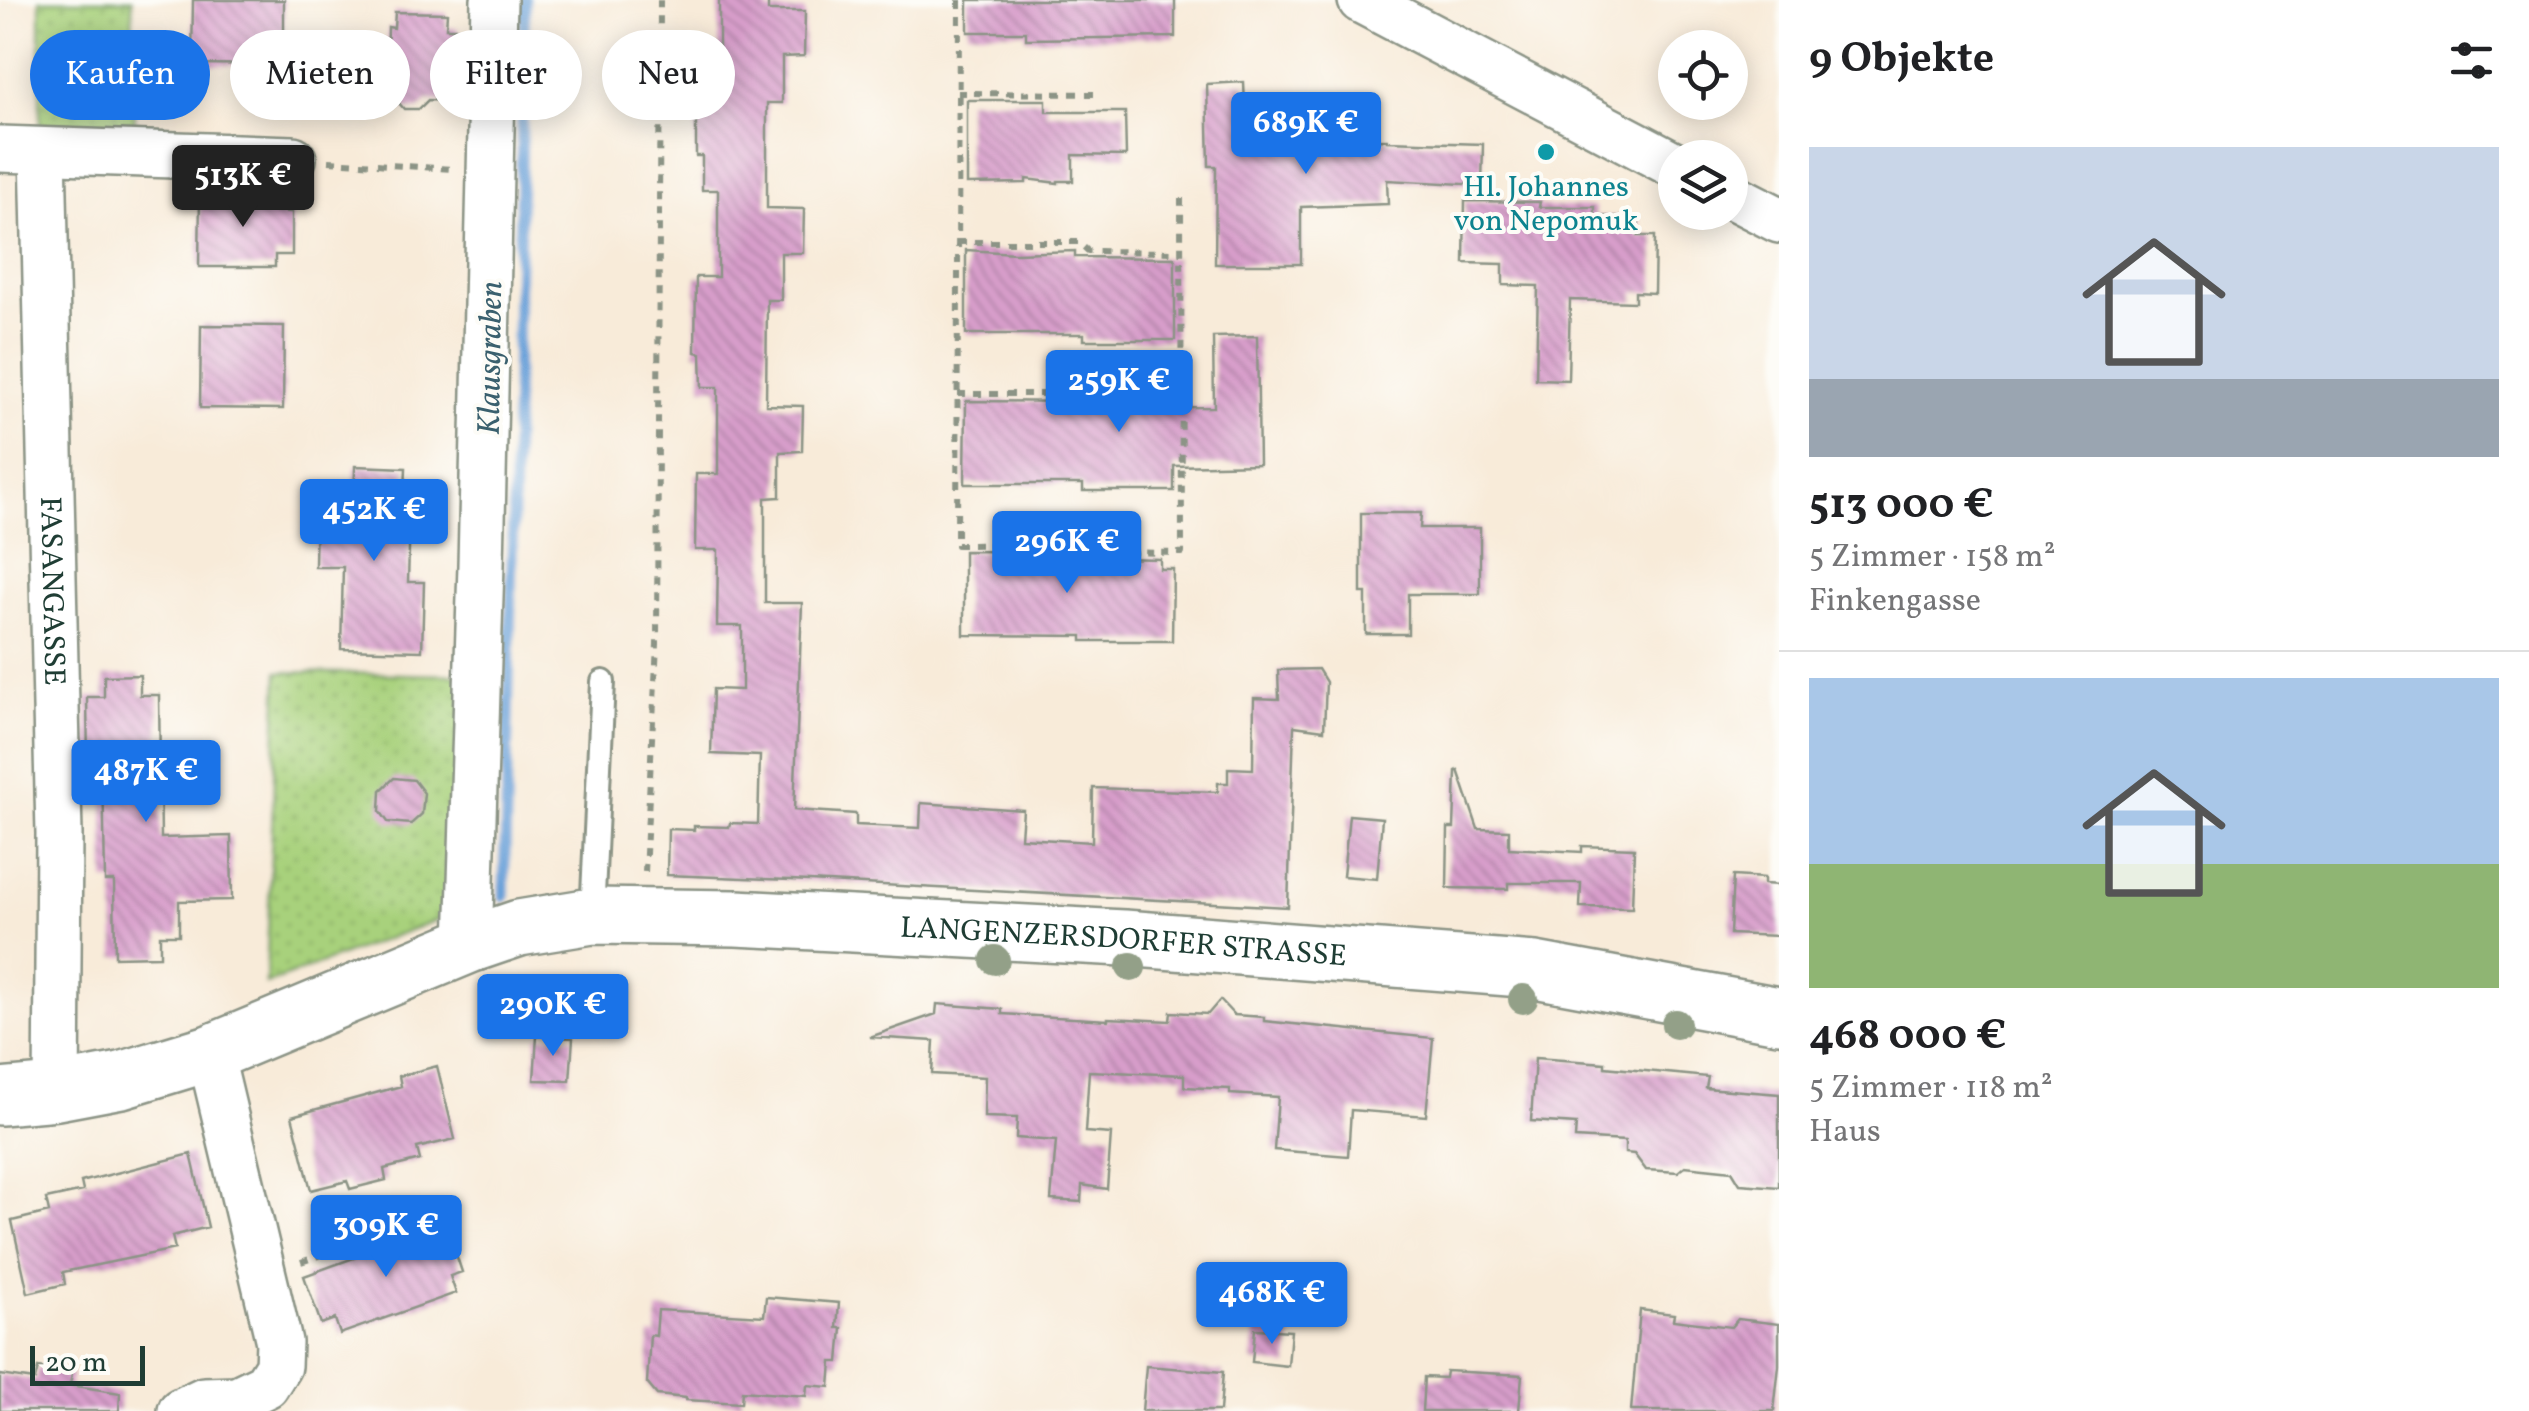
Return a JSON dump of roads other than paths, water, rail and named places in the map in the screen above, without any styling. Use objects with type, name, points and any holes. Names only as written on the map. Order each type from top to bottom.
[{"type":"main road","name":"LANGENZERSDORFER STRASSE","points":[[0,1097],[121,1080],[210,1053],[519,928],[617,918],[736,918],[1124,938],[1535,970],[1779,1015]]},
{"type":"street","points":[[469,945],[494,0]]},
{"type":"street","points":[[1362,0],[1658,157]]},
{"type":"street","points":[[22,150],[293,158]]},
{"type":"street","name":"FASANGASSE","points":[[22,150],[59,834],[57,1092]]},
{"type":"street","points":[[1748,204],[1779,220]]},
{"type":"street","points":[[181,1411],[204,1400],[237,1400],[266,1386],[278,1366],[279,1342],[210,1053]]},
{"type":"lane","points":[[603,682],[617,918]]},
{"type":"waterway","name":"Klausgraben","points":[[504,897],[525,0]]},
{"type":"place","name":"Hl. Johannes von Nepomuk","points":[[1546,152]]}]
